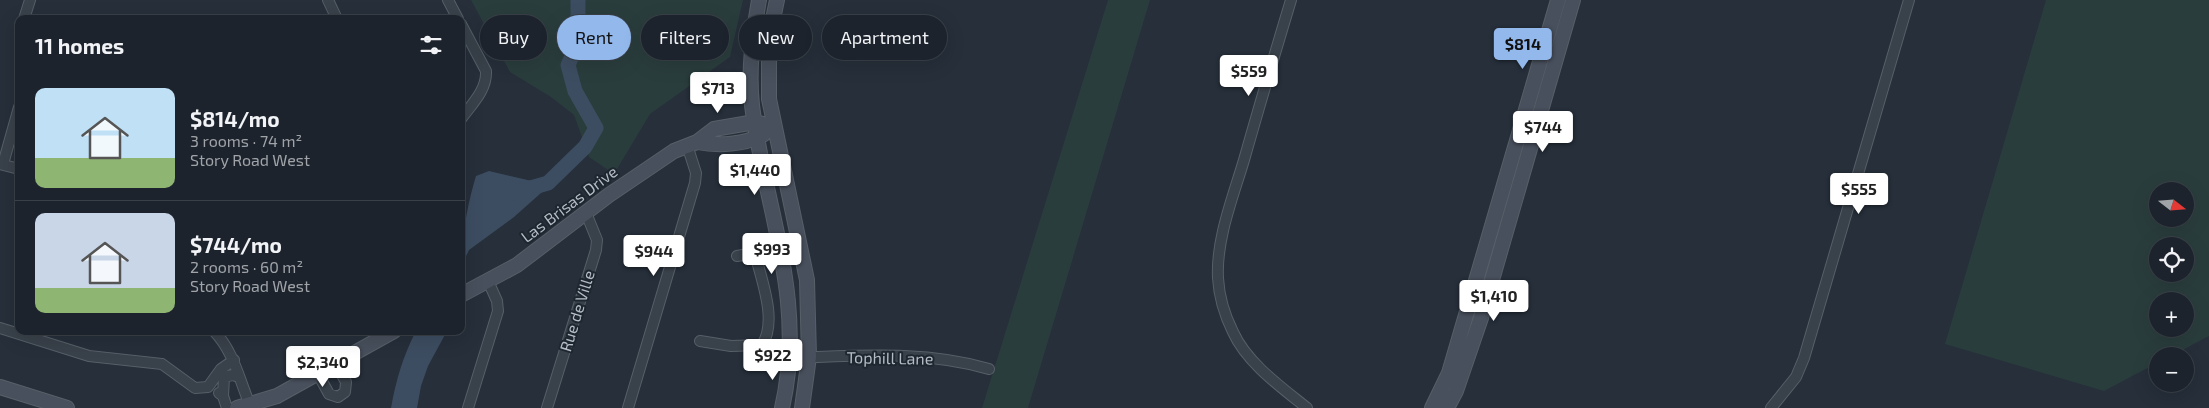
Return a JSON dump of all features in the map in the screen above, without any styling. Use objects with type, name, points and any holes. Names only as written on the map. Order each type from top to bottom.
[{"type":"street","points":[[25,15],[30,0]]},
{"type":"street","points":[[328,0],[335,15]]},
{"type":"street","points":[[448,0],[456,15]]},
{"type":"street","points":[[759,0],[751,42],[750,73],[757,138],[782,248],[789,305],[790,358],[782,408]]},
{"type":"street","points":[[777,0],[769,38],[769,99],[807,280],[809,357],[802,408]]},
{"type":"street","points":[[1291,0],[1231,201],[1220,250],[1218,277],[1221,298],[1234,334],[1251,358],[1307,408]]},
{"type":"street","points":[[1432,408],[1449,373],[1558,0]]},
{"type":"street","points":[[1448,408],[1456,391],[1486,299],[1573,0]]},
{"type":"street","points":[[1771,408],[1796,377],[1804,358],[1908,0]]},
{"type":"street","points":[[465,31],[486,70],[484,87],[465,111]]},
{"type":"street","points":[[15,120],[1,164],[15,168]]},
{"type":"street","name":"Las Brisas Drive","points":[[465,293],[517,265],[660,158],[692,143],[714,129],[755,122],[775,128]]},
{"type":"street","points":[[628,408],[696,183],[692,143],[714,146],[757,138],[775,128]]},
{"type":"street","points":[[1497,210],[1512,208]]},
{"type":"street","name":"Rue de Ville","points":[[547,408],[596,250],[597,240],[586,214]]},
{"type":"street","points":[[737,256],[782,248]]},
{"type":"street","points":[[700,341],[731,346],[762,345],[764,343],[768,332],[769,312],[755,253]]},
{"type":"street","points":[[468,408],[498,311],[497,301],[488,281]]},
{"type":"street","points":[[1472,294],[1486,299]]},
{"type":"street","points":[[0,328],[15,333]]},
{"type":"street","points":[[22,335],[89,356],[162,364],[195,388],[208,387],[221,369],[234,360]]},
{"type":"street","points":[[218,335],[234,360],[244,406],[277,396],[387,335]]},
{"type":"street","name":"Tophill Lane","points":[[790,358],[913,356],[956,360],[989,369]]},
{"type":"street","points":[[318,374],[329,394],[338,397],[345,392],[346,382],[336,364]]},
{"type":"street","points":[[227,408],[223,396],[224,377],[233,375],[239,377]]},
{"type":"street","points":[[213,381],[218,392],[223,396]]},
{"type":"street","points":[[0,387],[67,408]]},
{"type":"shaded area","points":[[471,0],[743,0],[729,58],[729,15],[641,15],[641,60],[726,60],[650,114],[614,174],[589,157],[574,115],[551,97],[510,72],[504,60],[547,60],[547,15],[480,15],[480,17]]},
{"type":"shaded area","points":[[1108,0],[1150,0],[1028,408],[982,408]]},
{"type":"shaded area","points":[[2046,0],[2209,0],[2209,336],[2188,347],[2149,347],[2149,367],[2104,391],[1945,344]]},
{"type":"water","points":[[561,162],[568,169],[514,217],[469,250],[465,258],[465,227],[476,176],[489,171],[532,181],[531,195]]},
{"type":"water","points":[[414,335],[445,335],[428,366],[421,386],[417,408],[391,408],[395,388],[407,350]]},
{"type":"waterway","points":[[513,193],[548,183],[585,147],[596,128],[575,91],[568,65],[578,43],[578,0]]}]
